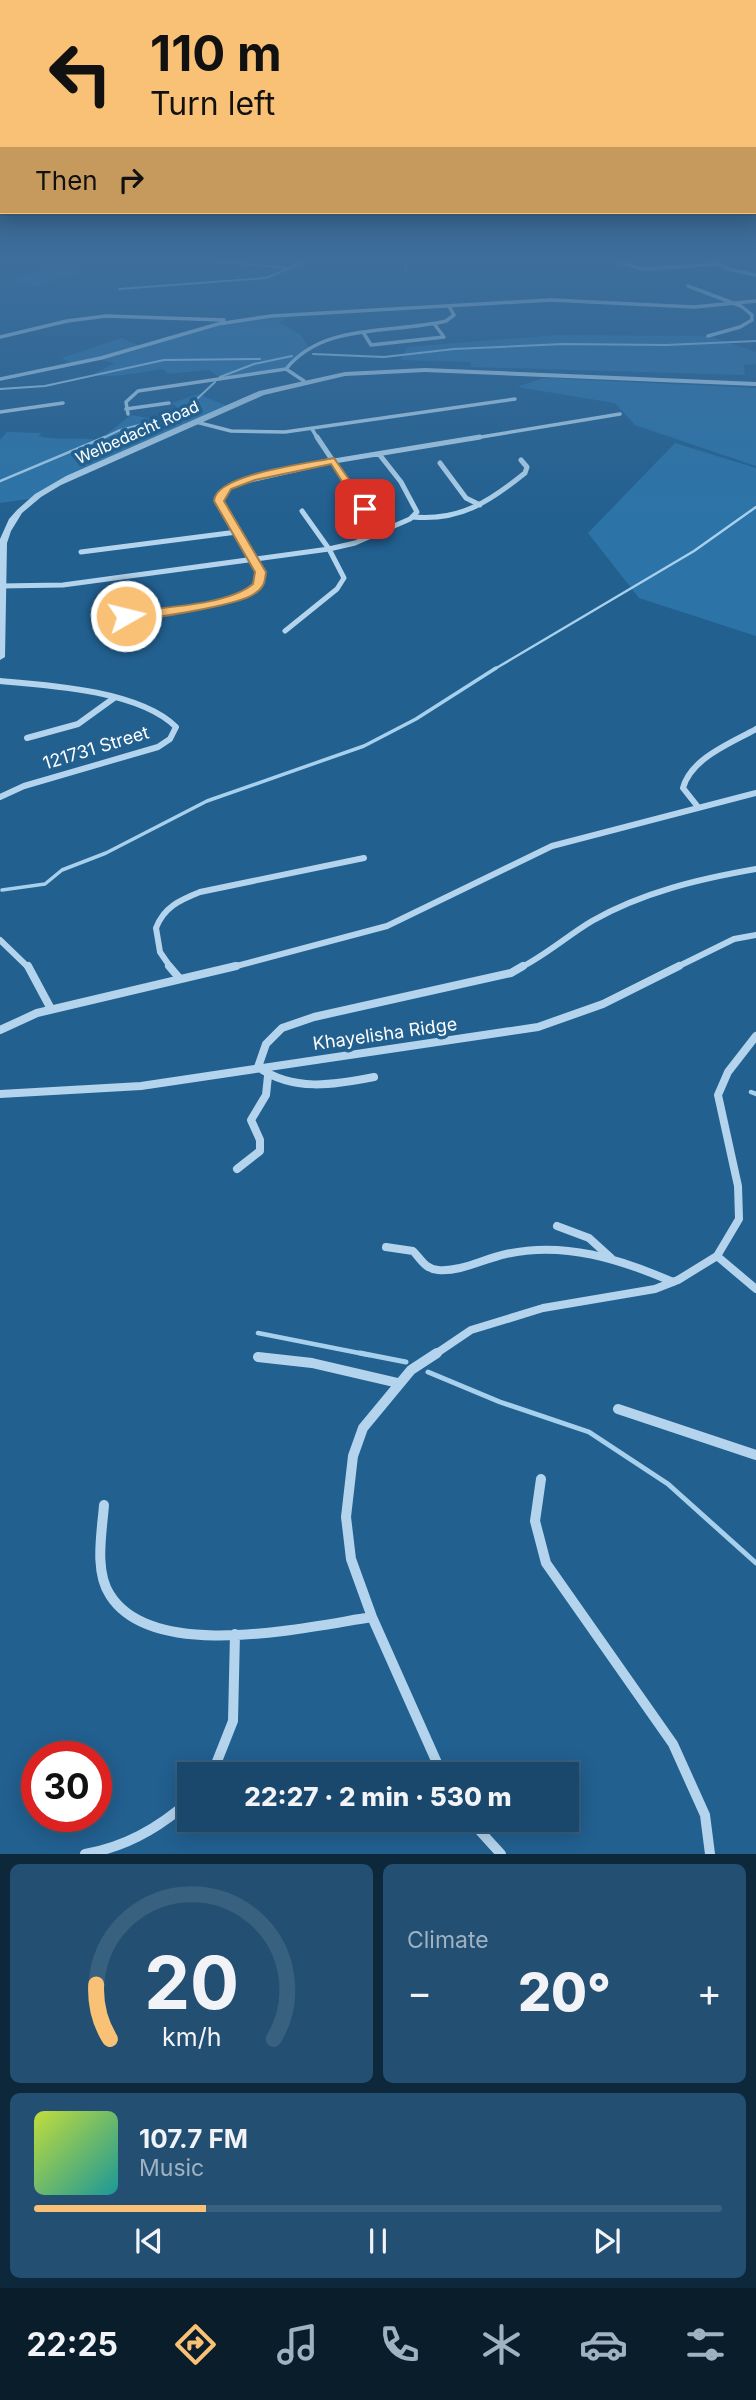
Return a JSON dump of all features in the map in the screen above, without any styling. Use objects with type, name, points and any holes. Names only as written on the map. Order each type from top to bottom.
[{"type":"street","points":[[0,379],[101,358],[142,347]]},
{"type":"street","points":[[169,403],[127,411],[129,397],[146,389],[286,369],[309,349],[317,347]]},
{"type":"street","points":[[286,369],[304,382]]},
{"type":"street","name":"Welbedacht Road","points":[[0,657],[5,536],[13,520],[29,502],[69,478],[262,393],[304,382],[358,373],[425,370],[756,384]]},
{"type":"street","points":[[196,422],[250,433],[312,429],[515,398]]},
{"type":"street","points":[[0,412],[63,403]]},
{"type":"street","points":[[96,626],[126,616],[243,596],[256,588],[261,580],[254,559],[219,501],[224,489],[253,478],[334,461],[620,414]]},
{"type":"street","points":[[312,429],[365,509]]},
{"type":"street","points":[[379,454],[415,505],[417,512],[413,517]]},
{"type":"street","points":[[1,586],[57,586],[329,549],[355,543],[413,517],[454,518],[480,505],[524,473],[527,467],[521,460]]},
{"type":"street","points":[[440,463],[466,498],[480,505]]},
{"type":"street","points":[[285,631],[344,581],[342,571],[329,549],[302,511]]},
{"type":"street","points":[[81,552],[237,532]]},
{"type":"street","name":"121731 Street","points":[[0,681],[58,683],[167,715],[176,727],[173,735],[148,750],[24,786],[0,797]]},
{"type":"street","points":[[27,738],[82,722],[114,698]]},
{"type":"street","points":[[698,807],[683,788],[685,779],[702,762],[756,729]]},
{"type":"street","points":[[0,1030],[51,1009],[387,926],[552,846],[756,793]]},
{"type":"street","points":[[180,979],[164,963],[155,944],[154,933],[159,917],[174,903],[200,892],[365,858]]},
{"type":"street","points":[[374,1077],[318,1086],[268,1076],[258,1068],[266,1044],[282,1028],[314,1017],[511,973],[545,955],[591,922],[638,898],[700,879],[756,869]]},
{"type":"street","name":"Khayelisha Ridge","points":[[0,1094],[141,1086],[538,1027],[603,1004],[727,942],[756,935]]},
{"type":"street","points":[[0,940],[29,964],[42,984],[51,1009]]},
{"type":"street","points":[[437,1762],[372,1617],[351,1559],[346,1517],[349,1483],[353,1456],[363,1428],[411,1370],[471,1330],[544,1308],[626,1296],[673,1282],[717,1256],[739,1219],[738,1185],[718,1095],[728,1072],[756,1035]]},
{"type":"street","points":[[237,1169],[260,1151],[260,1140],[251,1120],[266,1096],[268,1076]]},
{"type":"street","points":[[557,1226],[589,1237],[612,1258]]},
{"type":"street","points":[[386,1247],[408,1248],[416,1253],[424,1266],[440,1270],[525,1251],[570,1250],[612,1258],[673,1282]]},
{"type":"street","points":[[717,1256],[756,1289]]},
{"type":"street","points":[[258,1357],[312,1363],[398,1383]]},
{"type":"street","points":[[618,1409],[756,1455]]},
{"type":"street","points":[[541,1479],[533,1517],[536,1537],[546,1563],[673,1744],[705,1815],[710,1854]]},
{"type":"street","points":[[104,1506],[103,1569],[108,1594],[119,1608],[147,1627],[165,1632],[235,1634],[372,1617]]},
{"type":"street","points":[[217,1762],[233,1721],[235,1634]]},
{"type":"street","points":[[85,1854],[106,1851],[134,1839],[177,1809]]},
{"type":"street","points":[[481,1832],[500,1854]]},
{"type":"shaded area","points":[[96,347],[309,348],[285,369],[223,379],[208,370],[168,374],[163,369],[100,376],[94,374],[115,363],[96,359],[72,364],[62,358]]},
{"type":"shaded area","points":[[407,347],[740,347],[756,352],[756,364],[744,365],[745,375],[471,367],[471,362],[401,360]]},
{"type":"shaded area","points":[[544,378],[756,388],[756,466],[635,425],[615,403],[517,387]]},
{"type":"shaded area","points":[[198,394],[230,407],[91,467],[35,498],[0,503],[0,440],[7,432],[99,440],[131,415],[153,419],[179,409],[172,403]]},
{"type":"shaded area","points":[[675,443],[756,468],[756,636],[639,598],[588,533]]},
{"type":"waterway","points":[[313,354],[384,357],[508,347]]},
{"type":"waterway","points":[[220,377],[254,364],[292,356]]},
{"type":"waterway","points":[[0,389],[45,386],[164,360],[260,359]]},
{"type":"waterway","points":[[101,439],[120,430],[181,414],[215,382]]},
{"type":"waterway","points":[[0,481],[105,437]]},
{"type":"waterway","points":[[493,670],[694,551],[756,507]]},
{"type":"waterway","points":[[2,890],[45,884],[62,870],[106,853],[207,801],[364,746],[416,719],[496,668]]},
{"type":"waterway","points":[[751,1092],[756,1094]]},
{"type":"waterway","points":[[258,1333],[369,1355]]},
{"type":"waterway","points":[[360,1353],[406,1362]]},
{"type":"waterway","points":[[428,1372],[500,1402],[589,1432],[668,1484],[756,1563]]},
{"type":"route","points":[[126,616],[228,600],[243,596],[258,585],[261,580],[260,572],[254,559],[219,501],[219,495],[228,486],[242,480],[334,461],[365,509]]}]
